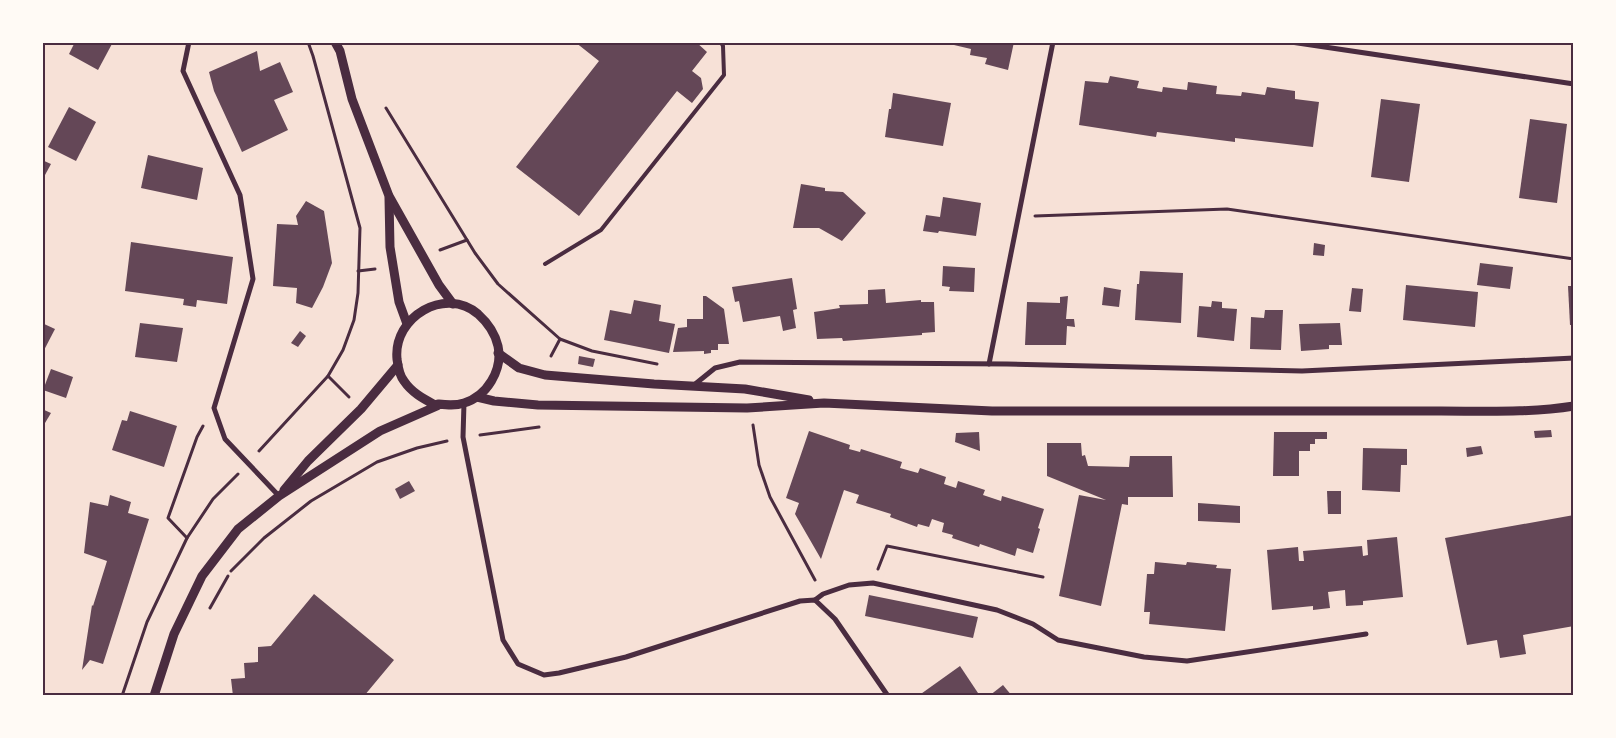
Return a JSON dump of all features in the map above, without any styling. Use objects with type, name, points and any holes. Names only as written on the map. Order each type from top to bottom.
[{"type":"street","points":[[189,42],[183,71],[240,195],[253,279],[214,408],[225,440],[279,496]]},
{"type":"street","points":[[335,42],[340,51],[352,99],[389,196],[439,285],[453,304]]},
{"type":"street","points":[[989,364],[1020,217],[1053,42]]},
{"type":"street","points":[[1291,42],[1574,84]]},
{"type":"street","points":[[389,196],[390,247],[400,302],[407,324]]},
{"type":"street","points":[[154,696],[174,634],[202,576],[238,528],[279,496],[380,431],[437,406],[438,404],[450,406],[464,403],[477,397],[487,388],[494,376],[498,362],[498,347],[494,333],[486,321],[475,311],[461,305],[446,303],[432,306],[418,313],[407,324],[400,337],[397,352],[398,365],[403,380],[419,397],[437,406]]},
{"type":"street","points":[[498,353],[519,368],[545,375],[745,389],[824,403]]},
{"type":"street","points":[[692,386],[715,368],[740,362],[989,364],[1302,371],[1574,358]]},
{"type":"street","points":[[279,496],[308,461],[361,409],[398,365]]},
{"type":"street","points":[[477,397],[513,403],[558,405],[747,408],[824,403],[1010,411],[1441,411],[1514,410],[1574,406]]},
{"type":"street","points":[[464,403],[463,438],[503,640],[518,664],[544,675],[626,657],[800,601],[816,600],[822,594],[849,584],[873,584],[997,610],[1033,624],[1058,640],[1144,657],[1187,661],[1366,634]]},
{"type":"street","points":[[816,600],[835,619],[888,696]]},
{"type":"lane","points":[[545,264],[601,230],[724,74],[724,46],[720,42]]},
{"type":"path","points":[[122,696],[147,622],[187,538],[213,499],[248,464],[328,376],[343,350],[354,320],[358,293],[360,228],[314,56],[308,42]]},
{"type":"path","points":[[386,108],[475,253],[498,284],[560,339],[592,351],[660,364]]},
{"type":"path","points":[[1020,217],[1227,209],[1574,258]]},
{"type":"path","points":[[548,360],[560,339]]},
{"type":"path","points":[[328,376],[353,400]]},
{"type":"path","points":[[187,538],[168,518],[196,437],[214,408]]},
{"type":"path","points":[[747,423],[753,424],[759,465],[770,497],[822,594]]},
{"type":"path","points":[[480,435],[539,427]]},
{"type":"path","points":[[208,610],[230,572],[264,538],[311,500],[377,462],[417,448],[447,441]]},
{"type":"path","points":[[873,584],[887,546],[1043,577]]},
{"type":"building","points":[[75,42],[113,42],[98,70],[69,54]]},
{"type":"building","points":[[575,42],[696,42],[707,52],[692,71],[701,78],[703,89],[692,103],[677,91],[579,216],[516,167],[599,61]]},
{"type":"building","points":[[955,42],[1014,42],[1008,70],[985,64],[987,58],[970,55],[971,49],[954,45]]},
{"type":"building","points":[[257,51],[260,71],[280,62],[293,92],[274,100],[288,130],[242,152],[214,91],[209,72]]},
{"type":"building","points":[[1110,76],[1139,81],[1137,88],[1162,92],[1163,87],[1187,90],[1188,82],[1217,86],[1216,94],[1241,96],[1242,92],[1265,95],[1267,87],[1295,91],[1295,99],[1319,102],[1313,147],[1235,138],[1235,142],[1157,132],[1156,137],[1079,125],[1085,81],[1108,83]]},
{"type":"building","points":[[893,93],[951,103],[943,146],[885,137]]},
{"type":"building","points":[[1381,99],[1420,104],[1409,182],[1371,177]]},
{"type":"building","points":[[69,107],[96,122],[76,161],[48,147]]},
{"type":"building","points":[[1530,119],[1567,124],[1557,203],[1519,198]]},
{"type":"building","points":[[148,155],[203,168],[197,200],[141,188]]},
{"type":"building","points":[[42,160],[51,164],[45,175],[42,174]]},
{"type":"building","points":[[801,184],[825,188],[825,191],[843,192],[866,213],[842,241],[819,228],[793,228]]},
{"type":"building","points":[[943,197],[981,203],[976,236],[939,231],[938,233],[923,231],[926,215],[940,217]]},
{"type":"building","points":[[306,201],[324,211],[332,263],[323,287],[312,308],[296,303],[297,288],[273,286],[277,224],[298,225],[296,216]]},
{"type":"building","points":[[131,242],[233,257],[227,304],[197,300],[196,307],[183,305],[184,299],[125,291]]},
{"type":"building","points":[[1314,243],[1325,245],[1324,256],[1313,255]]},
{"type":"building","points":[[1480,263],[1513,267],[1510,289],[1477,285]]},
{"type":"building","points":[[943,266],[975,268],[974,292],[949,291],[950,287],[942,286]]},
{"type":"building","points":[[1140,271],[1183,273],[1181,323],[1135,320],[1137,284],[1139,284]]},
{"type":"building","points":[[792,278],[797,309],[793,310],[796,328],[783,331],[780,316],[743,322],[739,301],[735,302],[732,287]]},
{"type":"building","points":[[1406,285],[1478,292],[1475,327],[1403,320]]},
{"type":"building","points":[[1568,286],[1574,286],[1574,325],[1570,325]]},
{"type":"building","points":[[1104,287],[1121,290],[1119,307],[1102,305]]},
{"type":"building","points":[[1352,288],[1363,289],[1361,312],[1349,311]]},
{"type":"building","points":[[885,289],[886,303],[921,300],[921,302],[934,302],[935,332],[922,333],[922,335],[843,341],[842,338],[817,339],[814,312],[840,308],[839,305],[868,304],[868,290]]},
{"type":"building","points":[[703,296],[706,296],[724,309],[729,344],[718,344],[718,350],[711,350],[711,353],[704,354],[704,351],[673,352],[678,328],[687,327],[687,319],[703,319]]},
{"type":"building","points":[[1068,296],[1066,319],[1074,319],[1075,327],[1067,326],[1066,345],[1025,345],[1027,302],[1060,303],[1060,297]]},
{"type":"building","points":[[634,300],[661,305],[659,321],[675,324],[669,353],[604,340],[610,310],[631,314]]},
{"type":"building","points":[[1212,301],[1222,302],[1222,308],[1237,309],[1234,341],[1197,337],[1199,306],[1211,307]]},
{"type":"building","points":[[1265,310],[1283,310],[1281,350],[1250,349],[1251,317],[1264,318]]},
{"type":"building","points":[[42,323],[55,329],[42,354]]},
{"type":"building","points":[[140,323],[183,328],[177,362],[135,357]]},
{"type":"building","points":[[1340,323],[1342,345],[1329,345],[1329,349],[1301,351],[1299,324]]},
{"type":"building","points":[[300,331],[306,336],[298,347],[291,343]]},
{"type":"building","points":[[579,356],[595,359],[593,367],[578,364]]},
{"type":"building","points":[[51,369],[73,377],[66,398],[43,390]]},
{"type":"building","points":[[42,409],[51,413],[42,428]]},
{"type":"building","points":[[130,411],[177,426],[164,467],[112,450],[122,420],[127,421]]},
{"type":"building","points":[[1551,430],[1552,437],[1535,438],[1534,431]]},
{"type":"building","points":[[809,431],[850,445],[849,449],[860,452],[861,449],[902,462],[900,468],[918,473],[920,468],[946,477],[944,484],[956,488],[958,481],[985,490],[983,495],[1001,501],[1002,496],[1044,509],[1033,553],[1017,548],[1015,556],[980,544],[979,547],[952,538],[953,535],[942,532],[944,523],[932,519],[929,527],[918,524],[917,527],[890,517],[891,514],[856,503],[859,495],[844,490],[821,559],[795,514],[799,503],[786,498]]},
{"type":"building","points":[[979,432],[980,451],[955,442],[956,433]]},
{"type":"building","points":[[1274,432],[1327,432],[1327,439],[1315,439],[1315,444],[1310,444],[1310,451],[1299,451],[1299,476],[1273,476]]},
{"type":"building","points":[[1047,443],[1081,443],[1082,456],[1085,455],[1088,466],[1129,467],[1130,456],[1172,456],[1173,497],[1128,497],[1128,505],[1122,504],[1101,606],[1059,596],[1079,495],[1106,500],[1047,476]]},
{"type":"building","points":[[1481,446],[1483,454],[1467,457],[1466,448]]},
{"type":"building","points":[[1363,448],[1407,449],[1407,465],[1401,465],[1400,492],[1362,490]]},
{"type":"building","points":[[409,481],[415,491],[400,499],[395,489]]},
{"type":"building","points":[[1327,491],[1341,491],[1341,514],[1328,514]]},
{"type":"building","points":[[110,495],[131,502],[128,513],[149,519],[103,664],[90,660],[82,670],[92,605],[107,561],[84,553],[90,502],[108,506]]},
{"type":"building","points":[[1198,503],[1240,506],[1240,523],[1198,521]]},
{"type":"building","points":[[1574,515],[1574,626],[1523,635],[1526,654],[1500,658],[1497,640],[1467,645],[1445,538]]},
{"type":"building","points":[[1397,537],[1403,597],[1363,601],[1363,605],[1346,606],[1345,590],[1328,592],[1330,608],[1313,610],[1313,606],[1272,610],[1267,550],[1298,547],[1299,561],[1304,561],[1303,551],[1362,546],[1363,556],[1368,555],[1367,540]]},
{"type":"building","points":[[1155,562],[1186,565],[1187,562],[1217,565],[1216,568],[1231,569],[1225,631],[1149,624],[1150,612],[1144,612],[1147,574],[1154,574]]},
{"type":"building","points":[[314,594],[394,660],[364,696],[233,696],[231,679],[245,678],[244,663],[258,662],[258,647],[271,646]]},
{"type":"building","points":[[869,595],[978,617],[973,638],[865,616]]},
{"type":"building","points":[[960,666],[980,696],[918,696]]},
{"type":"building","points":[[1003,685],[1012,696],[989,696]]}]
